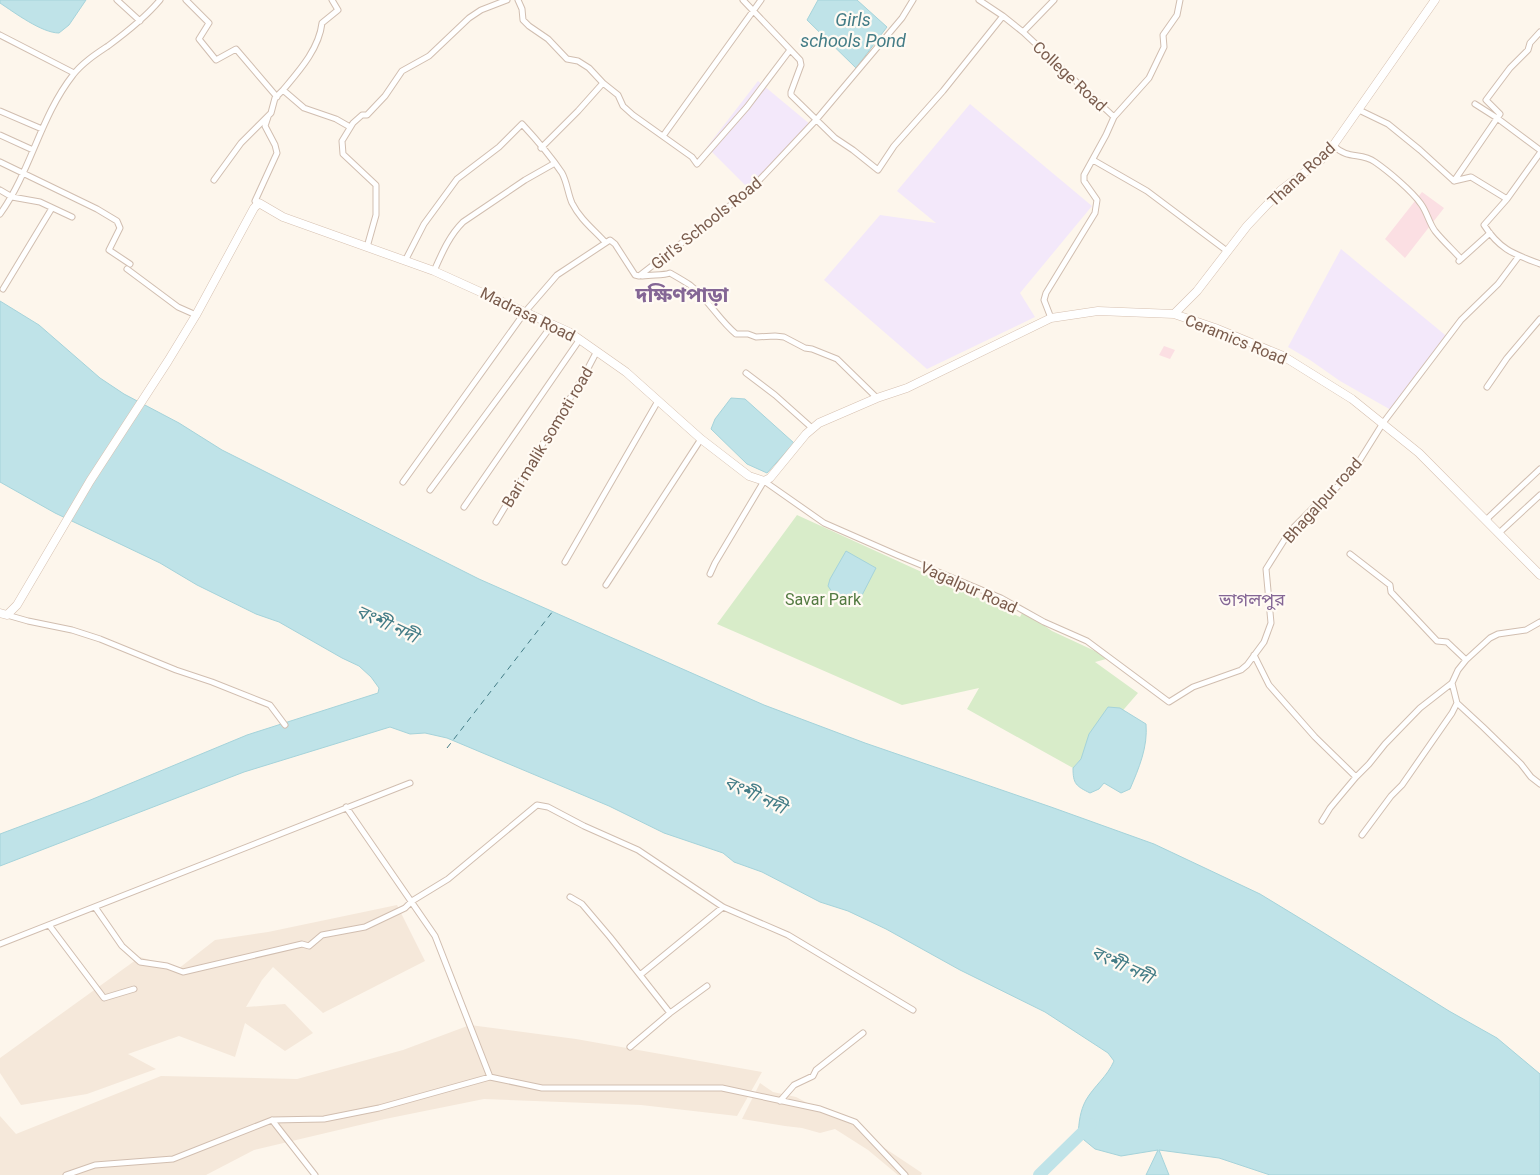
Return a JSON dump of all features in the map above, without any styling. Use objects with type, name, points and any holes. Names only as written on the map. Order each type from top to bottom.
[{"type":"street","points":[[117,0],[140,21]]},
{"type":"street","points":[[0,214],[12,197],[58,96],[74,73],[85,62],[140,21],[160,0]]},
{"type":"street","points":[[186,0],[210,23],[199,39],[216,60],[236,49],[277,97]]},
{"type":"street","points":[[214,180],[241,143],[273,109],[273,102],[297,74],[313,50],[321,32],[322,24],[338,10],[332,0]]},
{"type":"street","points":[[367,247],[376,215],[376,185],[343,154],[342,141],[350,127],[362,115],[367,115],[402,71],[429,56],[469,18],[481,10],[507,0]]},
{"type":"street","points":[[518,0],[522,9],[523,20],[528,26],[548,39],[567,59],[578,61],[588,68],[603,84],[618,95],[623,106],[633,115],[692,157],[697,164],[747,108],[790,50]]},
{"type":"street","points":[[743,0],[800,60],[801,65],[791,95],[835,138],[878,170],[894,146],[943,92],[1003,16]]},
{"type":"street","points":[[663,136],[761,0]]},
{"type":"street","name":"Girl's Schools Road","points":[[405,261],[424,224],[457,179],[482,158],[499,147],[522,124],[555,163],[563,176],[572,203],[587,226],[605,242],[610,240],[615,244],[635,276],[639,276],[750,190],[816,120],[902,18],[913,0]]},
{"type":"street","points":[[979,0],[1023,32]]},
{"type":"street","name":"College Road","points":[[1051,318],[1044,300],[1046,293],[1095,213],[1097,200],[1084,181],[1084,175],[1114,117],[1023,32],[1054,0]]},
{"type":"street","points":[[1114,117],[1149,78],[1164,47],[1163,36],[1177,15],[1180,0]]},
{"type":"street","name":"Thana Road","points":[[1174,314],[1197,292],[1247,226],[1281,190],[1321,160],[1334,146],[1435,0]]},
{"type":"street","points":[[1454,181],[1500,114],[1486,100],[1540,32]]},
{"type":"street","points":[[0,35],[74,73]]},
{"type":"street","points":[[541,148],[603,84]]},
{"type":"street","points":[[283,90],[304,108],[336,119],[350,127]]},
{"type":"street","points":[[1475,104],[1497,118],[1540,152],[1507,199],[1484,225],[1507,251],[1540,264]]},
{"type":"street","points":[[1359,110],[1388,124],[1454,181]]},
{"type":"street","points":[[0,111],[42,129]]},
{"type":"street","points":[[4,614],[17,604],[90,481],[168,361],[196,315],[254,208],[278,153],[276,145],[265,126],[268,115]]},
{"type":"street","points":[[0,135],[33,150]]},
{"type":"street","points":[[1334,146],[1346,155],[1374,161],[1409,191],[1422,204],[1434,230],[1460,260],[1490,233]]},
{"type":"street","points":[[1093,160],[1147,191],[1227,251]]},
{"type":"street","points":[[0,162],[43,182],[117,221],[120,228],[109,250],[130,264]]},
{"type":"street","points":[[434,271],[447,242],[463,222],[525,180],[555,163]]},
{"type":"street","points":[[1454,181],[1471,177],[1507,199]]},
{"type":"street","points":[[0,190],[12,197],[40,202],[72,217]]},
{"type":"street","name":"Madrasa Road","points":[[257,202],[282,217],[434,271],[526,312],[580,339],[626,372],[701,439],[749,476],[764,481]]},
{"type":"street","points":[[3,289],[52,208]]},
{"type":"street","points":[[403,482],[526,312],[557,275],[605,242]]},
{"type":"street","name":"Bhagalpur road","points":[[1169,702],[1192,687],[1241,670],[1254,656],[1264,642],[1271,623],[1266,569],[1290,531],[1353,471],[1383,423],[1461,320],[1498,284],[1519,256]]},
{"type":"street","points":[[127,269],[178,307],[196,315]]},
{"type":"street","points":[[639,276],[670,273],[691,286],[724,324],[736,334],[748,334],[756,337],[784,337],[805,348],[837,358],[878,398]]},
{"type":"street","name":"Ceramics Road","points":[[764,481],[770,478],[812,428],[819,424],[878,398],[907,388],[1051,318],[1098,311],[1174,314],[1215,328],[1283,356],[1352,400],[1420,453],[1540,575]]},
{"type":"street","points":[[1487,388],[1507,358],[1540,319]]},
{"type":"street","points":[[430,490],[552,325]]},
{"type":"street","points":[[464,506],[580,339]]},
{"type":"street","name":"Bari malik somoti road","points":[[496,522],[588,370],[597,351]]},
{"type":"street","points":[[746,373],[775,395],[812,428]]},
{"type":"street","points":[[565,562],[658,401]]},
{"type":"street","points":[[606,585],[701,439]]},
{"type":"street","points":[[1487,521],[1540,469]]},
{"type":"street","points":[[710,574],[764,481]]},
{"type":"street","name":"Vagalpur Road","points":[[764,481],[824,523],[1002,598],[1044,622],[1087,641],[1169,702]]},
{"type":"street","points":[[1499,533],[1540,495]]},
{"type":"street","points":[[1350,554],[1390,586],[1391,592],[1437,641],[1447,642],[1466,660]]},
{"type":"street","points":[[4,614],[28,622],[72,630],[100,639],[176,670],[212,682],[270,705],[285,725]]},
{"type":"street","points":[[1322,821],[1330,808],[1356,777],[1420,708],[1452,683],[1458,670],[1466,660],[1490,638],[1498,634],[1526,630],[1540,622]]},
{"type":"street","points":[[1254,656],[1269,685],[1315,737],[1356,777]]},
{"type":"street","points":[[1452,683],[1457,703],[1540,784]]},
{"type":"street","points":[[1362,835],[1391,796],[1402,785],[1457,703]]},
{"type":"street","points":[[0,944],[410,783]]},
{"type":"street","points":[[95,907],[122,946],[140,962],[167,966],[183,972],[302,944],[309,946],[322,935],[366,927],[405,908],[412,901],[448,879],[537,805],[548,807],[584,826],[638,850],[723,907],[788,935],[913,1010]]},
{"type":"street","points":[[346,807],[435,936],[490,1077]]},
{"type":"street","points":[[570,897],[582,904],[610,936],[670,1013]]},
{"type":"street","points":[[640,975],[723,907]]},
{"type":"street","points":[[49,925],[104,998],[134,989]]},
{"type":"street","points":[[630,1047],[670,1013],[707,986]]},
{"type":"street","points":[[780,1100],[794,1085],[813,1076],[816,1070],[863,1033]]},
{"type":"street","points":[[66,1175],[95,1165],[172,1159],[272,1120],[324,1119],[370,1110],[490,1077],[542,1088],[722,1088],[780,1100],[820,1110],[855,1122],[905,1175]]},
{"type":"street","points":[[272,1120],[315,1175]]},
{"type":"shaded area","points":[[758,81],[811,125],[750,190],[707,147]]},
{"type":"shaded area","points":[[970,104],[1092,206],[1020,293],[1035,317],[927,369],[824,280],[880,215],[936,223],[897,191]]},
{"type":"shaded area","points":[[1422,192],[1444,208],[1405,258],[1385,239]]},
{"type":"shaded area","points":[[1341,249],[1450,339],[1391,410],[1340,381],[1288,347]]},
{"type":"shaded area","points":[[1164,346],[1175,350],[1170,359],[1159,355]]},
{"type":"shaded area","points":[[397,905],[425,961],[323,1013],[273,967],[262,980],[246,1007],[285,1004],[313,1033],[285,1051],[245,1023],[235,1057],[179,1036],[128,1054],[156,1069],[87,1094],[21,1105],[0,1073],[0,1058],[140,957],[178,969],[215,940],[268,932]]},
{"type":"shaded area","points":[[470,1025],[576,1039],[762,1072],[737,1116],[641,1105],[484,1099],[385,1119],[254,1150],[206,1175],[0,1175],[0,1116],[16,1134],[161,1076],[297,1079],[403,1050]]},
{"type":"shaded area","points":[[760,1083],[773,1092],[796,1097],[815,1107],[843,1117],[871,1139],[922,1173],[921,1175],[898,1175],[868,1150],[835,1129],[820,1133],[802,1128],[742,1119]]},
{"type":"green space","name":"Savar Park","points":[[797,515],[1020,617],[1023,611],[1052,631],[1110,658],[1095,662],[1138,693],[1073,768],[967,709],[979,688],[902,705],[717,624]]},
{"type":"water","points":[[0,0],[86,0],[69,25],[59,33],[45,30],[29,22],[0,3]]},
{"type":"water","name":"Girls schools Pond","points":[[818,0],[857,0],[887,27],[856,68],[807,20]]},
{"type":"water","name":"বংশী নদী","points":[[0,301],[39,325],[100,378],[124,394],[179,423],[222,450],[479,579],[764,705],[865,743],[1154,844],[1260,894],[1449,1011],[1497,1038],[1540,1074],[1540,1175],[1270,1175],[1219,1158],[1159,1150],[1169,1175],[1146,1175],[1158,1150],[1121,1156],[1095,1149],[1078,1135],[1084,1104],[1114,1061],[1108,1053],[1045,1012],[960,970],[886,929],[848,911],[820,902],[762,872],[734,862],[723,853],[664,833],[609,806],[447,738],[425,733],[410,734],[390,727],[244,772],[0,866],[0,834],[88,801],[247,735],[378,693],[379,688],[359,666],[279,622],[256,614],[197,585],[160,563],[55,513],[0,482]]},
{"type":"water","points":[[731,398],[745,399],[794,443],[767,473],[747,464],[711,429],[715,419]]},
{"type":"water","points":[[846,551],[876,568],[859,601],[832,592],[828,586]]},
{"type":"water","points":[[1108,707],[1120,708],[1146,724],[1146,741],[1140,765],[1130,789],[1121,793],[1104,783],[1099,789],[1090,793],[1076,784],[1073,768],[1081,759],[1089,734]]},
{"type":"waterway","points":[[1039,1175],[1091,1124]]},
{"type":"ferry route","points":[[447,748],[553,611]]},
{"type":"district","name":"দক্ষিণপাড়া","points":[[682,295]]},
{"type":"district","name":"ভাগলপুর","points":[[1252,600]]}]
